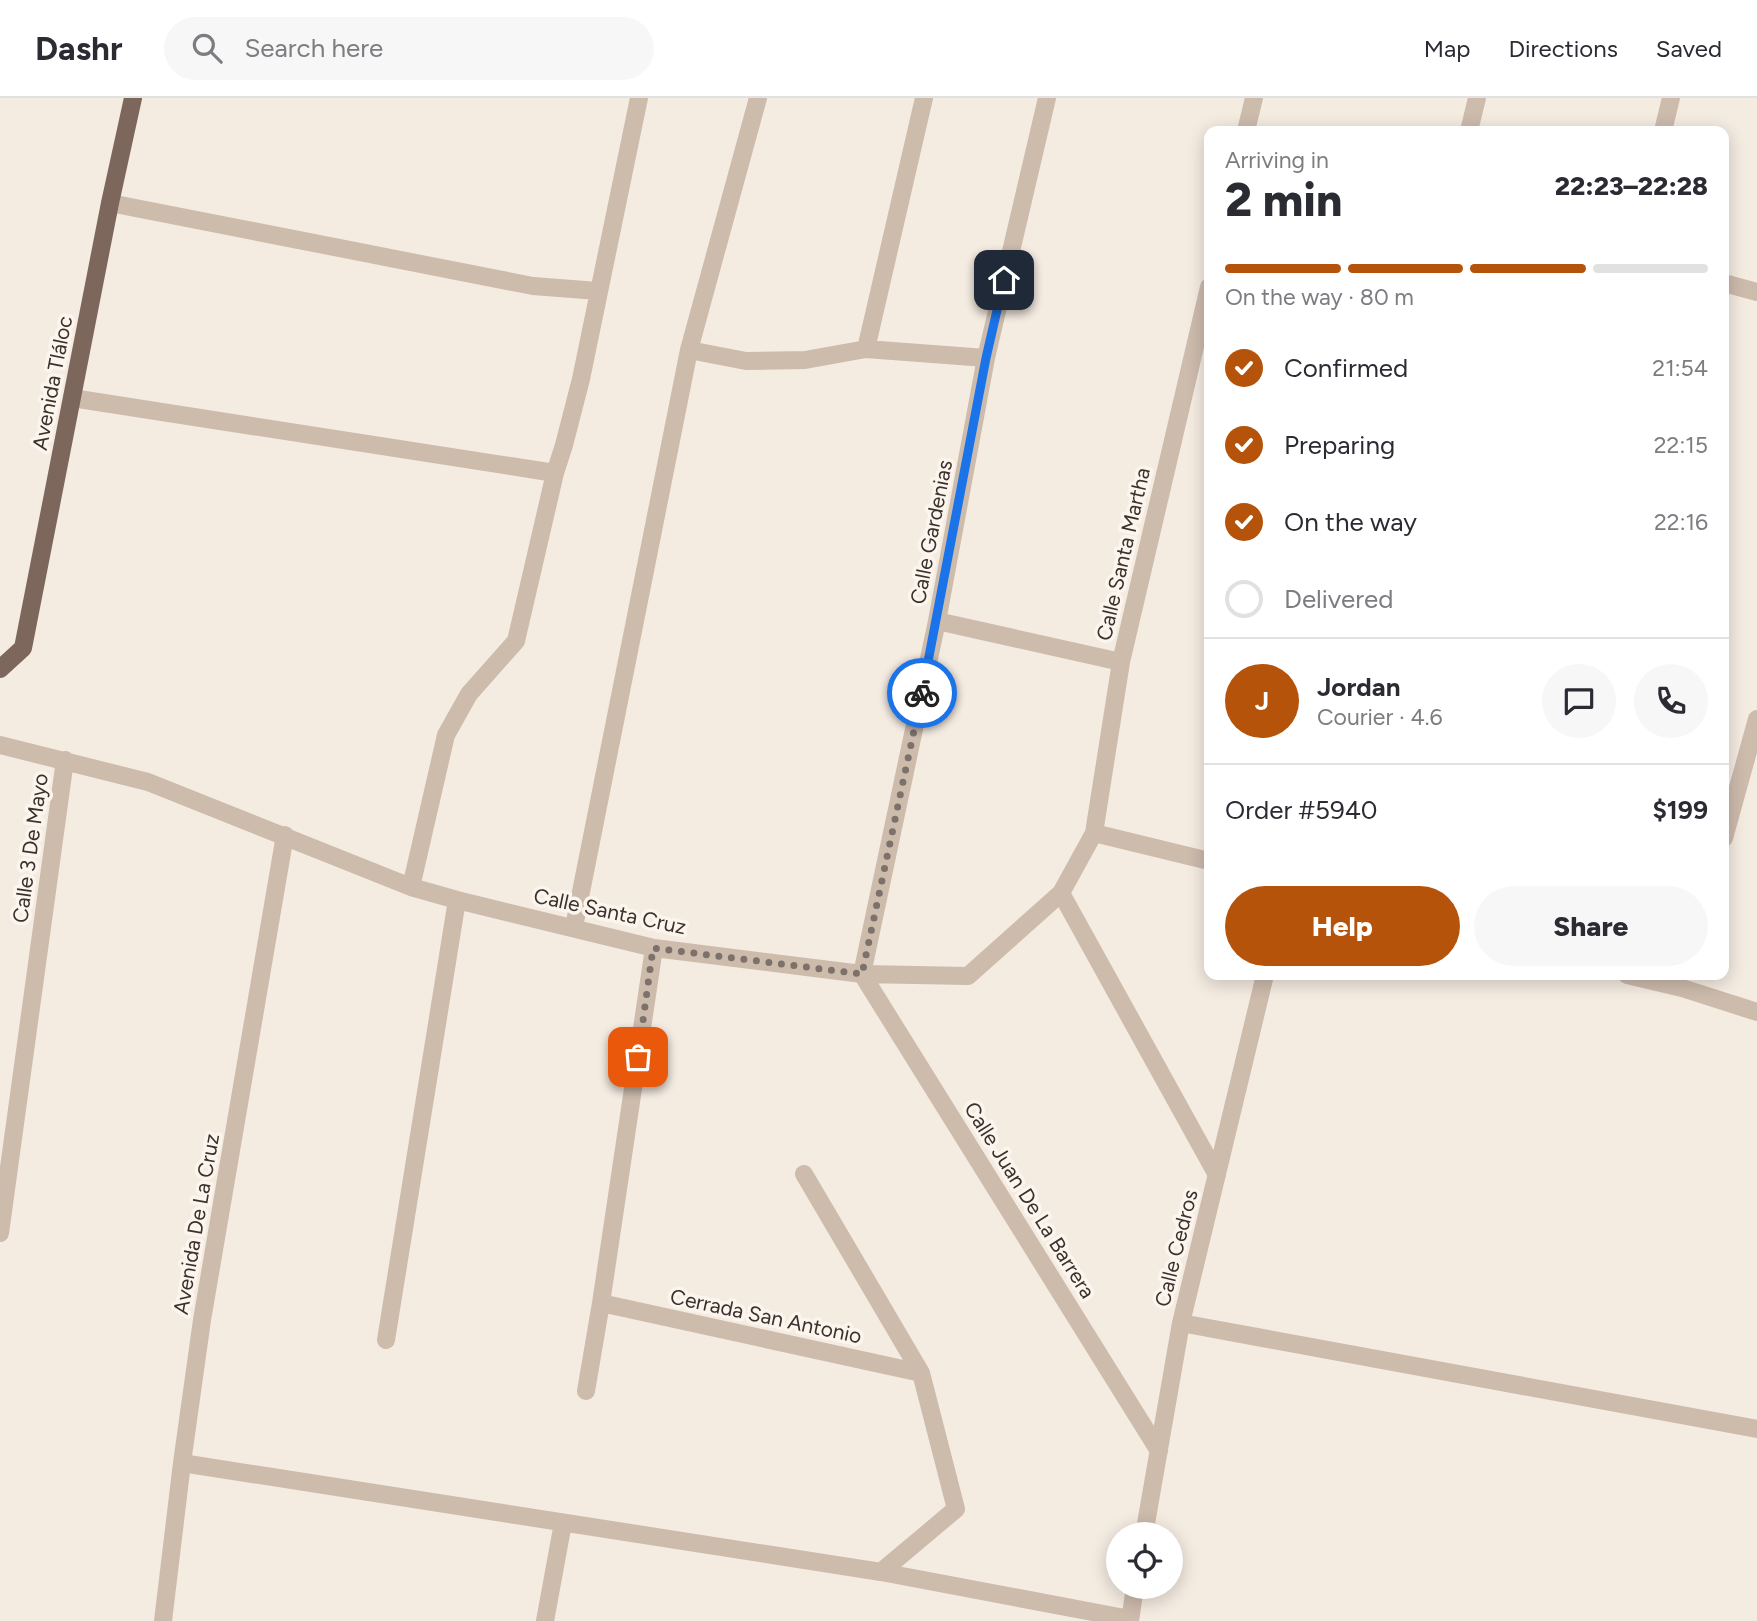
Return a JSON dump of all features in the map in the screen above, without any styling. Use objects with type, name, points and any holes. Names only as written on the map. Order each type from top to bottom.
[{"type":"main road","name":"Avenida Tláloc","points":[[0,668],[23,648],[110,203],[134,98]]},
{"type":"street","points":[[411,887],[446,735],[469,694],[516,641],[555,473],[581,379],[639,98]]},
{"type":"street","points":[[574,927],[689,350],[758,98]]},
{"type":"street","points":[[866,349],[924,98]]},
{"type":"street","name":"Calle Gardenias","points":[[862,974],[937,621],[986,358],[1047,98]]},
{"type":"street","points":[[1248,126],[1254,98]]},
{"type":"street","points":[[1470,126],[1477,98]]},
{"type":"street","points":[[1664,126],[1671,98]]},
{"type":"street","points":[[110,203],[533,286],[598,291]]},
{"type":"street","points":[[1729,284],[1757,292]]},
{"type":"street","name":"Calle Santa Martha","points":[[1094,833],[1121,662],[1204,308]]},
{"type":"street","points":[[689,350],[746,361],[805,359],[866,349],[986,358]]},
{"type":"street","points":[[72,398],[555,473]]},
{"type":"street","points":[[937,621],[1121,662]]},
{"type":"street","points":[[1729,820],[1757,719]]},
{"type":"street","name":"Calle Santa Cruz","points":[[0,745],[148,782],[411,887],[457,900],[653,948],[862,974],[968,976],[1061,893],[1094,833]]},
{"type":"street","name":"Calle 3 De Mayo","points":[[0,1233],[65,760]]},
{"type":"street","points":[[1094,833],[1204,860]]},
{"type":"street","name":"Avenida De La Cruz","points":[[163,1621],[202,1320],[285,835]]},
{"type":"street","points":[[1061,893],[1217,1175]]},
{"type":"street","points":[[386,1340],[457,900]]},
{"type":"street","points":[[586,1391],[653,948]]},
{"type":"street","name":"Calle Juan De La Barrera","points":[[862,974],[1159,1451]]},
{"type":"street","name":"Calle Cedros","points":[[1146,1522],[1181,1323],[1264,980]]},
{"type":"street","points":[[1684,981],[1757,1012]]},
{"type":"street","points":[[804,1174],[921,1373],[956,1510],[881,1572]]},
{"type":"street","name":"Cerrada San Antonio","points":[[601,1303],[921,1373]]},
{"type":"street","points":[[1181,1323],[1757,1429]]},
{"type":"street","points":[[182,1463],[881,1572],[1130,1620],[1133,1599]]},
{"type":"street","points":[[545,1621],[563,1523]]},
{"type":"way so far","points":[[638,1057],[653,948],[862,974],[922,693]]},
{"type":"route","points":[[922,693],[986,358],[1004,280]]}]
